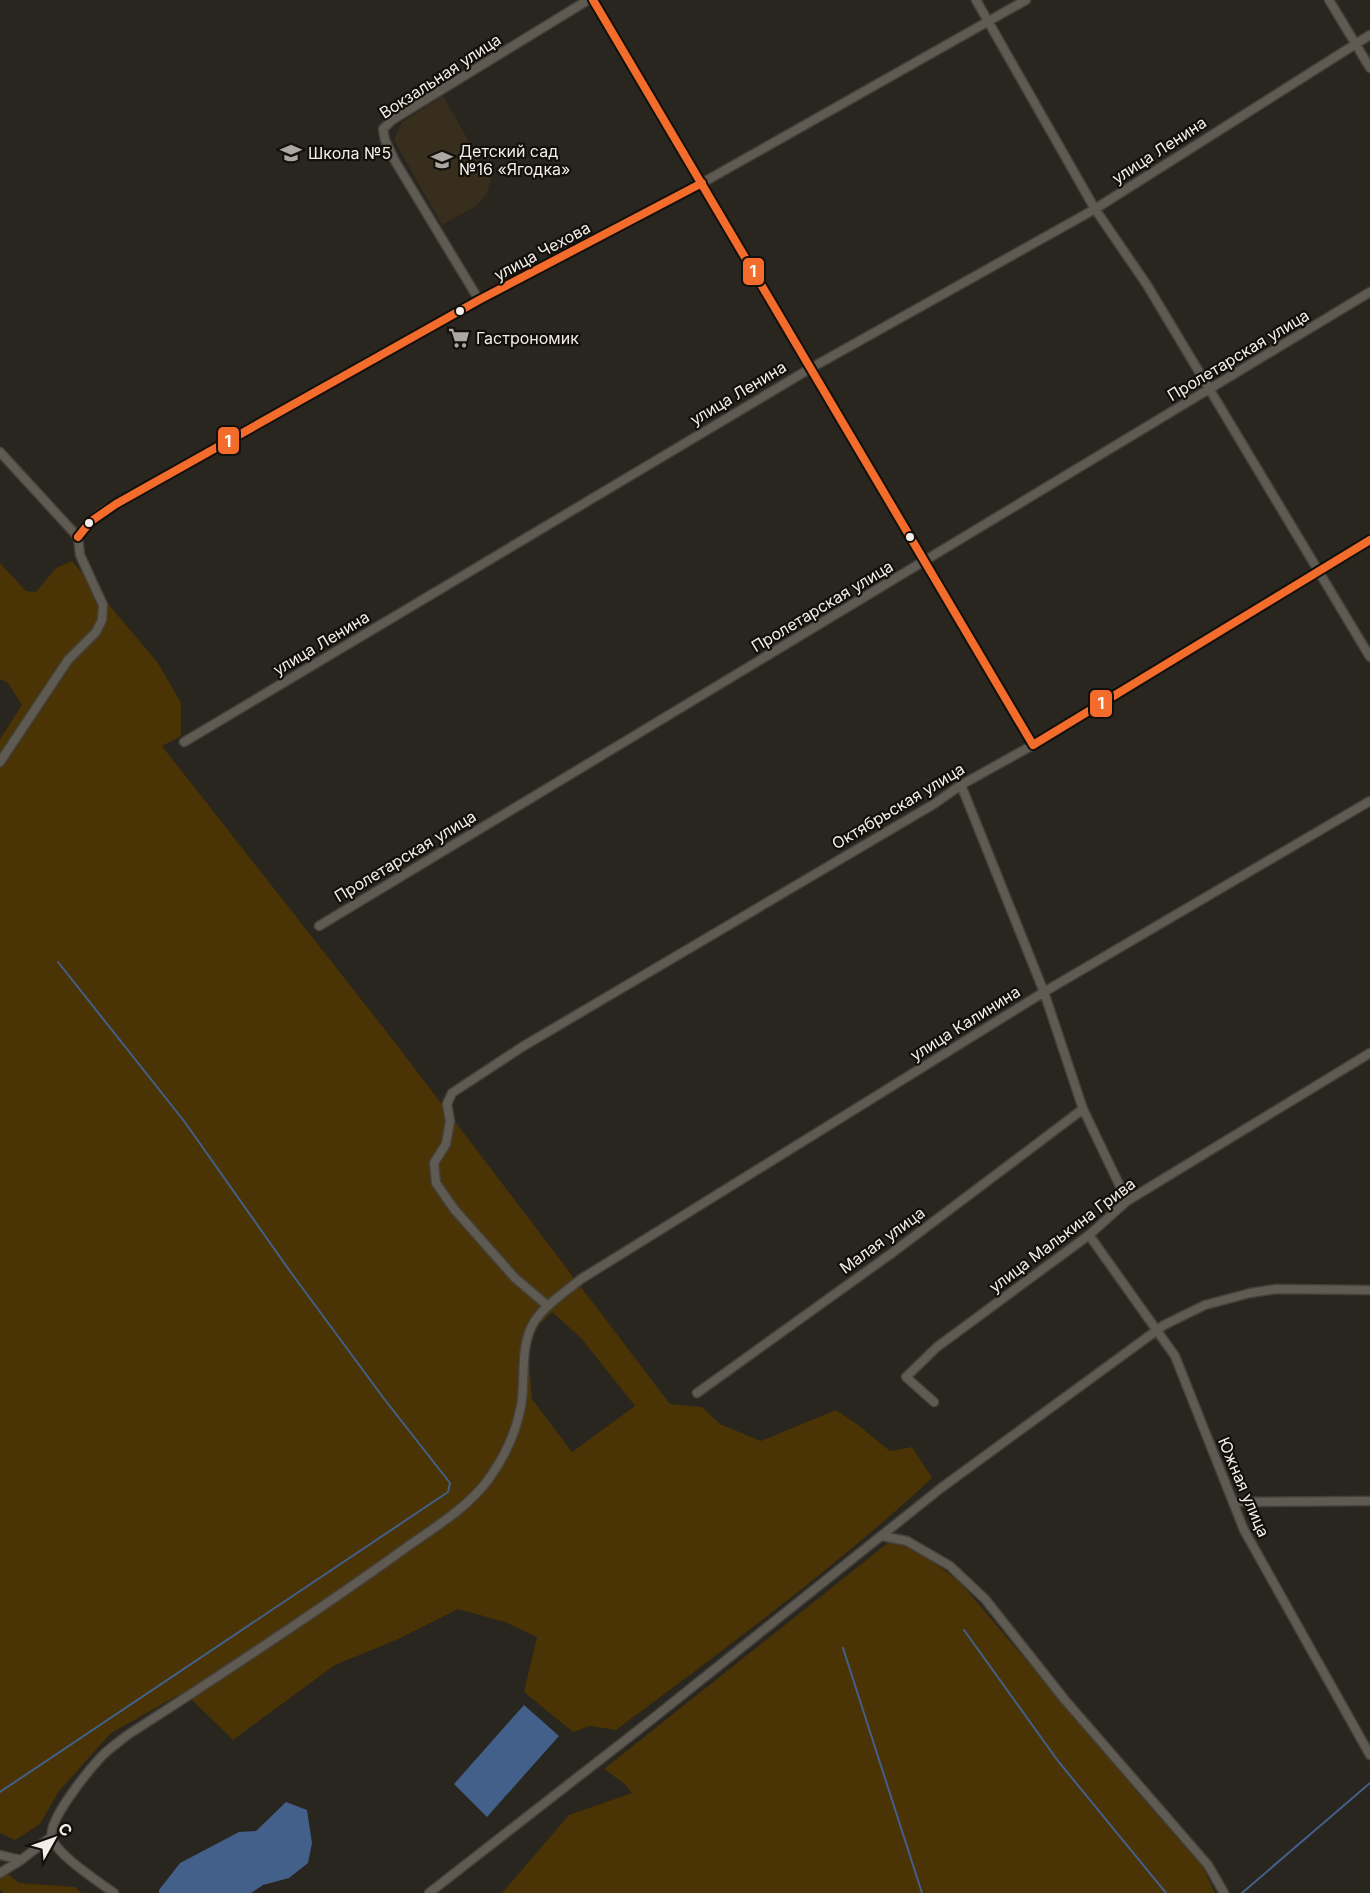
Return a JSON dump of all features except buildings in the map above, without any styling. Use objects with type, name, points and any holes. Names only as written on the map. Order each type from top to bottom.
[{"type":"street","name":"Вокзальная улица","points":[[479,300],[395,161],[385,140],[383,129],[392,120],[588,0]]},
{"type":"street","points":[[593,0],[1033,745]]},
{"type":"street","points":[[976,0],[1095,209],[1148,285],[1370,657]]},
{"type":"street","name":"улица Чехова","points":[[78,537],[92,519],[143,489],[479,300],[702,183],[1026,0]]},
{"type":"street","points":[[1329,0],[1370,68]]},
{"type":"street","name":"улица Ленина","points":[[184,742],[811,368],[1095,209],[1370,35]]},
{"type":"street","name":"Пролетарская улица","points":[[319,926],[1370,292]]},
{"type":"street","points":[[0,452],[78,537],[80,555],[103,605],[102,620],[96,632],[68,660],[0,762]]},
{"type":"street","name":"Октябрьская улица","points":[[548,1306],[514,1278],[454,1209],[436,1183],[434,1163],[446,1144],[450,1121],[447,1104],[452,1093],[481,1073],[934,804],[960,785],[1033,745],[1370,540]]},
{"type":"street","points":[[960,785],[1044,992],[1083,1108],[1126,1201]]},
{"type":"street","name":"улица Калинина","points":[[51,1837],[51,1827],[65,1803],[103,1755],[126,1736],[369,1574],[478,1493],[503,1460],[512,1437],[521,1406],[525,1347],[534,1323],[548,1306],[580,1279],[1044,992],[1370,801]]},
{"type":"street","name":"улица Малькина Грива","points":[[934,1402],[906,1377],[937,1347],[1089,1235],[1126,1201],[1370,1053]]},
{"type":"street","name":"Малая улица","points":[[697,1393],[892,1253],[1083,1108]]},
{"type":"street","name":"Южная улица","points":[[1089,1235],[1175,1356],[1244,1530],[1370,1755]]},
{"type":"street","points":[[429,1893],[972,1464],[1157,1330],[1205,1305],[1276,1288],[1370,1290]]},
{"type":"street","points":[[1233,1503],[1370,1501]]},
{"type":"street","points":[[882,1536],[907,1541],[950,1566],[985,1599],[1065,1700],[1209,1865],[1224,1893]]},
{"type":"street","points":[[0,1873],[51,1837],[59,1849],[114,1893]]},
{"type":"street","points":[[0,1855],[21,1860]]},
{"type":"shaded area","name":"Детский сад №16 «Ягодка»","points":[[443,96],[491,180],[486,195],[476,206],[442,225],[394,140],[402,122]]},
{"type":"shaded area","points":[[72,561],[158,663],[181,703],[181,736],[162,746],[393,1040],[670,1404],[702,1407],[720,1424],[761,1441],[836,1410],[890,1451],[912,1447],[932,1478],[817,1577],[616,1730],[590,1726],[573,1732],[524,1692],[537,1637],[505,1622],[458,1609],[396,1640],[335,1665],[233,1740],[184,1692],[111,1733],[59,1791],[40,1824],[15,1840],[0,1833],[0,739],[22,705],[8,683],[0,679],[0,563],[26,591],[36,592],[56,568]],"holes":[[[552,1312],[581,1338],[635,1406],[572,1452],[532,1399],[528,1351],[537,1327]]]},
{"type":"shaded area","points":[[889,1542],[917,1550],[960,1582],[1203,1867],[1215,1893],[502,1893],[569,1815],[632,1793],[626,1785],[604,1769]]},
{"type":"shaded area","points":[[0,1868],[19,1883],[75,1887],[82,1893],[3,1893],[0,1889]]},
{"type":"water","points":[[524,1705],[559,1736],[487,1817],[454,1784]]},
{"type":"water","points":[[286,1802],[307,1810],[312,1843],[308,1863],[289,1878],[263,1885],[251,1893],[159,1893],[180,1863],[239,1832],[256,1831]]},
{"type":"waterway","points":[[0,1792],[448,1492],[450,1483],[292,1274],[184,1121],[58,962]]},
{"type":"waterway","points":[[964,1630],[1058,1761],[1166,1893]]},
{"type":"waterway","points":[[843,1648],[922,1893]]},
{"type":"waterway","points":[[1242,1893],[1370,1783]]},
{"type":"transit line","name":"1","points":[[593,0],[1033,745],[1370,540]]},
{"type":"transit line","name":"1","points":[[78,537],[90,522],[116,504],[479,300],[702,183]]},
{"type":"place","name":"Школа №5","points":[[291,153]]},
{"type":"place","name":"Детский сад №16 «Ягодка»","points":[[442,160]]},
{"type":"place","name":"Гастрономик","points":[[459,338]]}]
